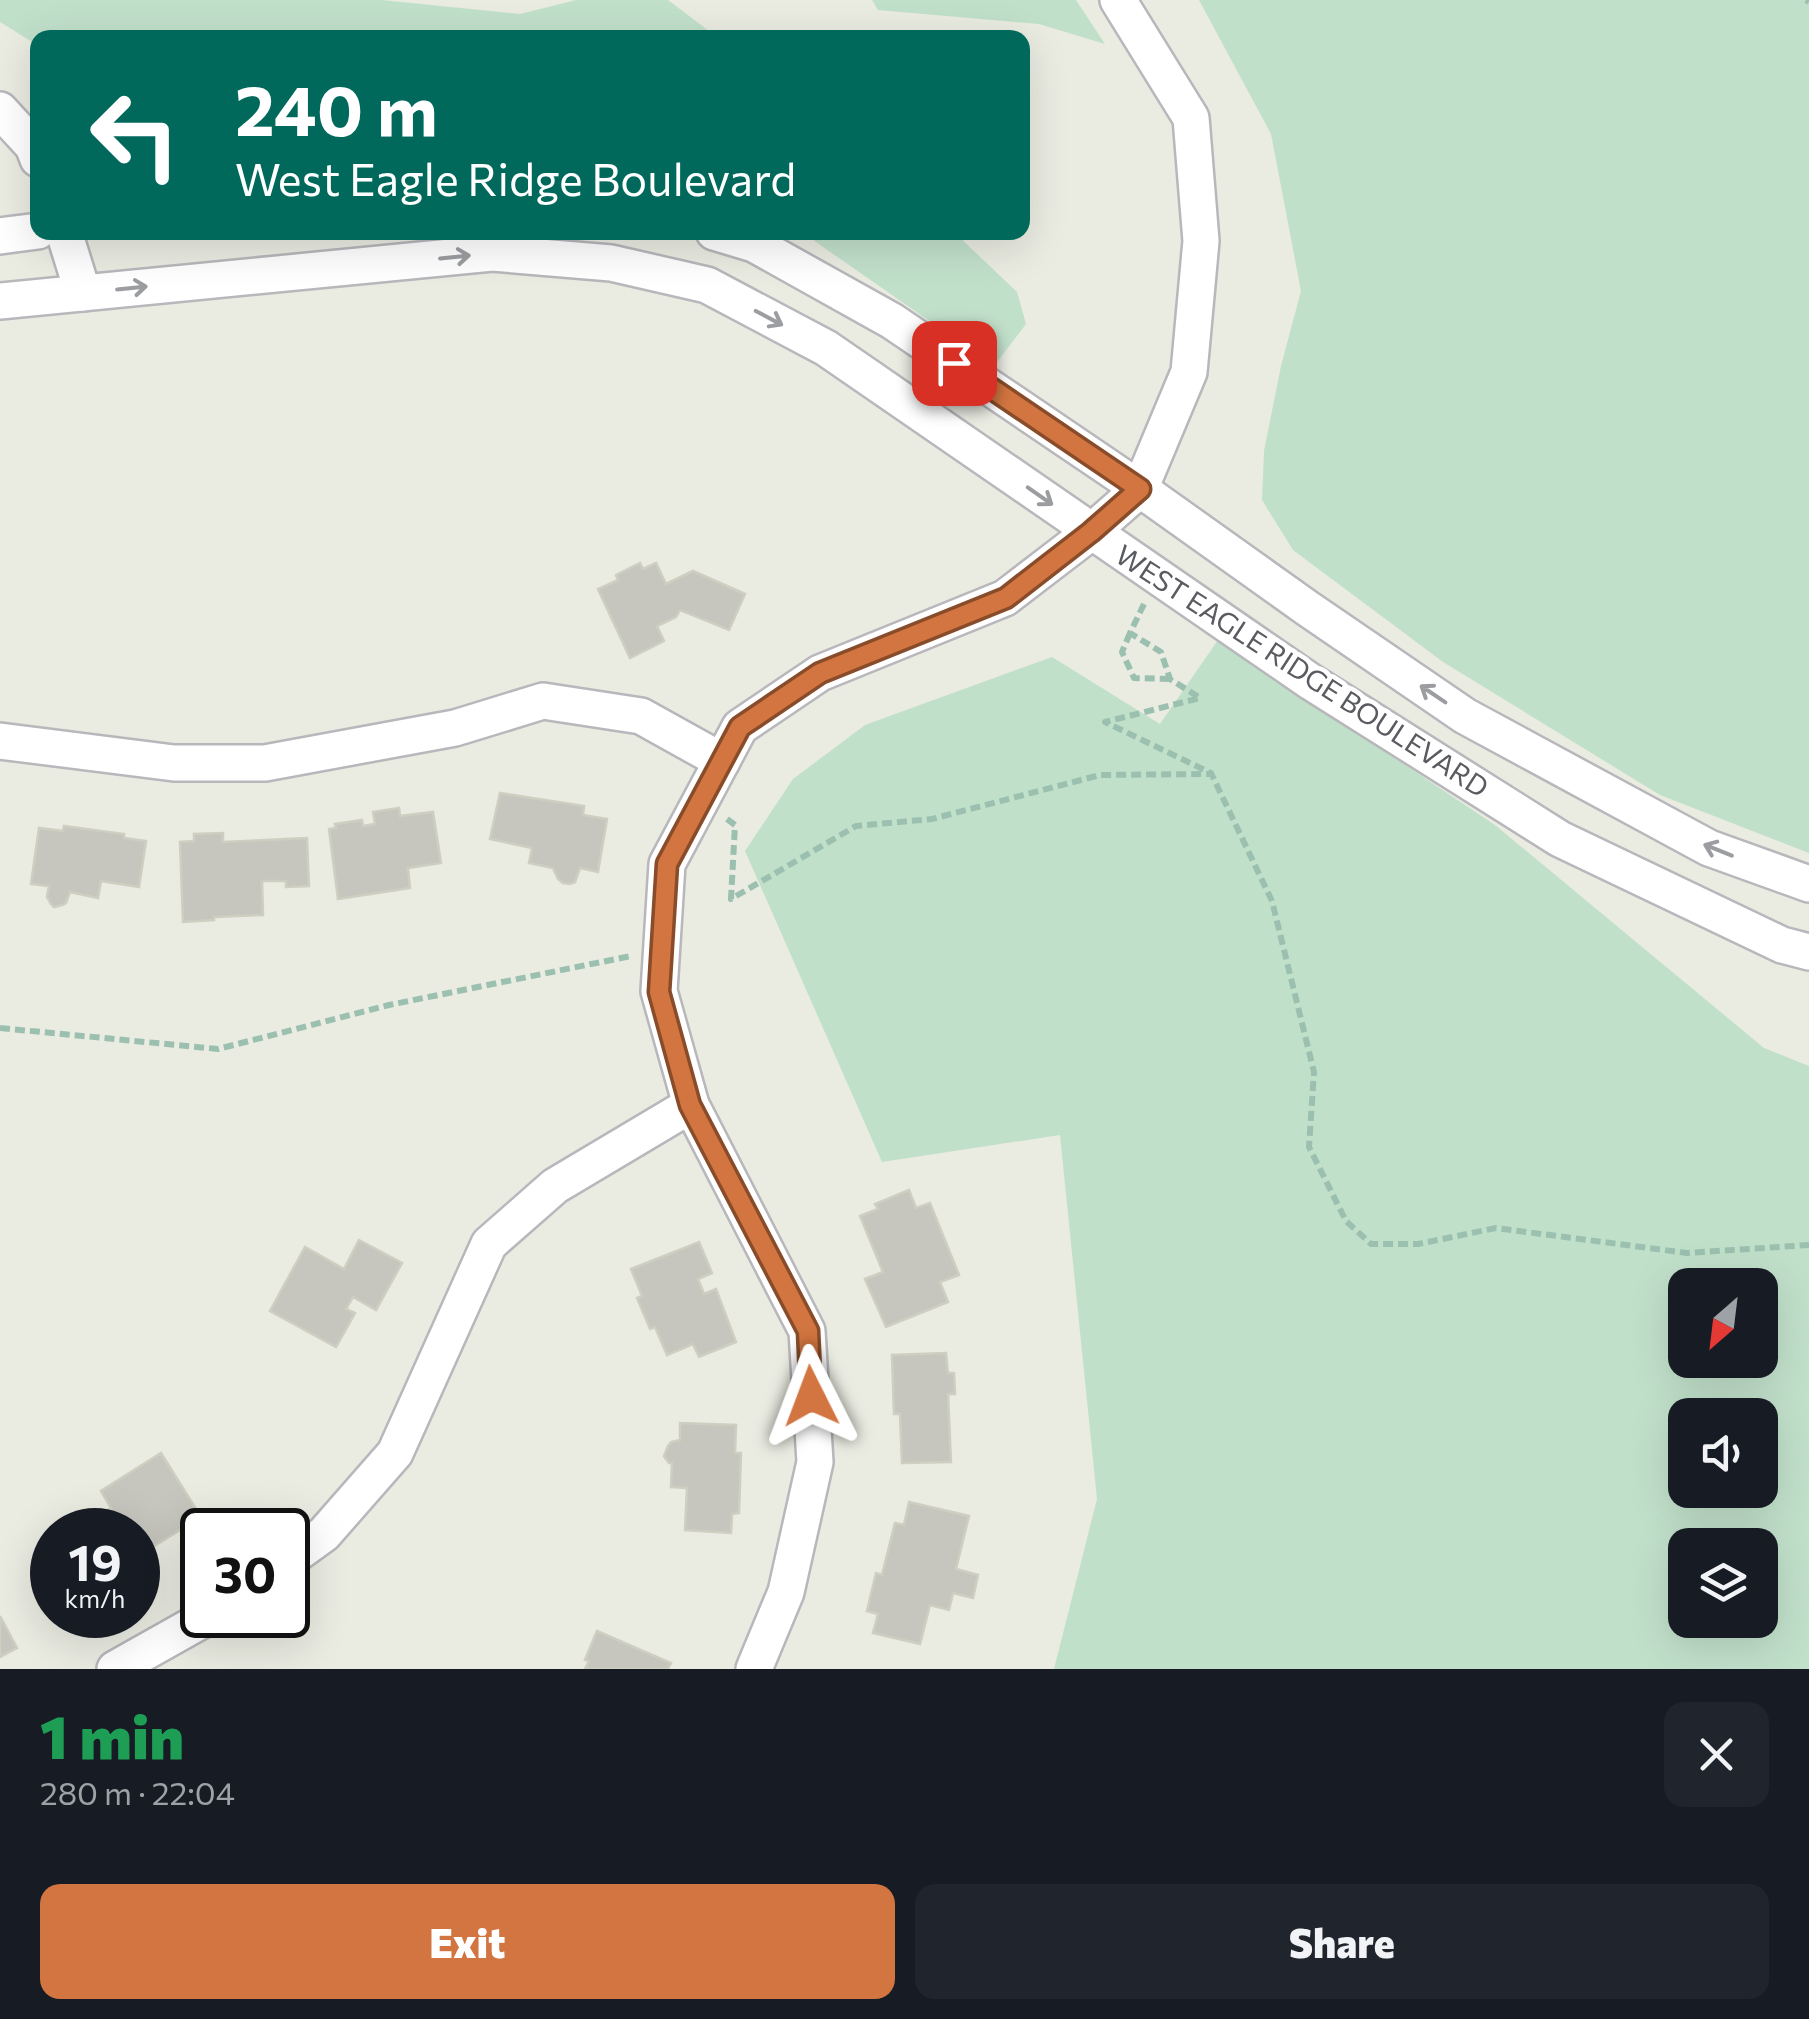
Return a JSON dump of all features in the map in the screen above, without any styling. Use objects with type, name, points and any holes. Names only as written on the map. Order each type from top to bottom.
[{"type":"street","points":[[754,1669],[786,1592],[814,1462],[808,1331],[690,1105],[659,992],[667,864],[740,727],[820,673],[1006,598],[1140,489],[1189,372],[1201,241],[1191,118],[1118,0]]},
{"type":"street","points":[[0,110],[30,143]]},
{"type":"street","points":[[0,236],[30,233]]},
{"type":"street","points":[[66,240],[83,293]]},
{"type":"street","name":"WEST EAGLE RIDGE BOULEVARD","points":[[741,240],[892,322],[1466,716],[1710,848],[1809,884]]},
{"type":"street","name":"WEST EAGLE RIDGE BOULEVARD","points":[[0,302],[492,253],[611,264],[707,285],[826,348],[1311,682],[1560,839],[1782,946],[1809,952]]},
{"type":"street","points":[[0,741],[174,763],[264,763],[455,728],[544,701],[641,716],[722,762]]},
{"type":"street","points":[[310,1544],[324,1534],[395,1453],[490,1244],[556,1186],[690,1105]]},
{"type":"street","points":[[115,1669],[180,1632]]},
{"type":"path","points":[[1156,576],[1122,652],[1134,678],[1170,679],[1200,698],[1105,722],[1211,774],[1272,901],[1314,1072],[1309,1147],[1346,1221],[1372,1244],[1418,1244],[1496,1228],[1687,1253],[1809,1245]]},
{"type":"path","points":[[1130,633],[1161,652],[1170,679]]},
{"type":"path","points":[[701,801],[735,825],[731,898],[856,826],[932,819],[1100,775],[1211,774]]},
{"type":"path","points":[[0,1028],[218,1049],[389,1005],[662,950]]},
{"type":"green space","points":[[0,0],[382,0],[520,14],[576,0],[668,0],[708,30],[30,30],[30,41],[0,22]]},
{"type":"green space","points":[[872,0],[1076,0],[1105,44],[1039,24],[878,10]]},
{"type":"green space","points":[[1199,0],[1809,0],[1809,853],[1660,795],[1443,662],[1293,550],[1262,500],[1264,451],[1301,291],[1271,134]]},
{"type":"green space","points":[[813,240],[962,240],[1017,292],[1026,324],[994,366]]},
{"type":"green space","points":[[1218,640],[1495,825],[1764,1048],[1809,1066],[1809,1669],[1054,1669],[1097,1499],[1060,1135],[882,1162],[745,851],[793,779],[865,725],[1052,657],[1160,724]]},
{"type":"building","points":[[640,563],[643,569],[656,563],[666,584],[693,571],[745,594],[729,630],[680,610],[676,617],[657,626],[664,641],[630,658],[598,589]]},
{"type":"building","points":[[500,793],[584,806],[583,815],[607,819],[598,872],[580,868],[575,882],[563,883],[553,868],[529,863],[532,848],[490,839]]},
{"type":"building","points":[[399,808],[400,816],[433,812],[441,863],[408,868],[410,888],[338,899],[329,829],[336,828],[335,824],[362,820],[363,826],[375,824],[373,812]]},
{"type":"building","points":[[64,826],[146,841],[139,887],[101,881],[98,898],[70,892],[66,903],[54,907],[47,897],[49,886],[31,884],[39,828],[63,831]]},
{"type":"building","points":[[223,833],[223,842],[307,838],[309,886],[286,887],[286,881],[262,881],[263,915],[183,922],[180,842],[194,841],[194,834]]},
{"type":"building","points":[[909,1190],[916,1208],[930,1203],[959,1275],[940,1282],[948,1302],[886,1327],[865,1279],[883,1272],[860,1216],[878,1209],[875,1204]]},
{"type":"building","points":[[359,1240],[402,1263],[376,1310],[353,1297],[346,1309],[355,1313],[336,1347],[270,1311],[305,1247],[344,1269]]},
{"type":"building","points":[[699,1242],[712,1273],[698,1279],[704,1294],[716,1289],[736,1342],[699,1357],[693,1344],[667,1355],[637,1298],[642,1296],[631,1269]]},
{"type":"building","points":[[946,1353],[948,1373],[954,1373],[955,1394],[948,1394],[951,1462],[902,1463],[900,1414],[894,1414],[892,1355]]},
{"type":"building","points":[[680,1423],[736,1425],[735,1453],[741,1453],[739,1513],[732,1514],[731,1533],[685,1530],[687,1488],[671,1487],[672,1463],[664,1456],[671,1442],[680,1440]]},
{"type":"building","points":[[161,1453],[195,1508],[180,1508],[180,1530],[160,1542],[160,1508],[111,1508],[101,1491]]},
{"type":"building","points":[[909,1502],[969,1516],[956,1569],[978,1575],[973,1598],[953,1593],[949,1610],[930,1605],[920,1644],[873,1633],[878,1614],[867,1611],[876,1573],[882,1575],[895,1523],[904,1525]]},
{"type":"building","points":[[0,1616],[17,1648],[0,1657]]},
{"type":"building","points":[[597,1631],[671,1663],[668,1669],[585,1669]]},
{"type":"route","points":[[811,1396],[808,1331],[690,1105],[659,992],[667,864],[740,727],[820,673],[1006,598],[1140,489],[954,363]]}]
